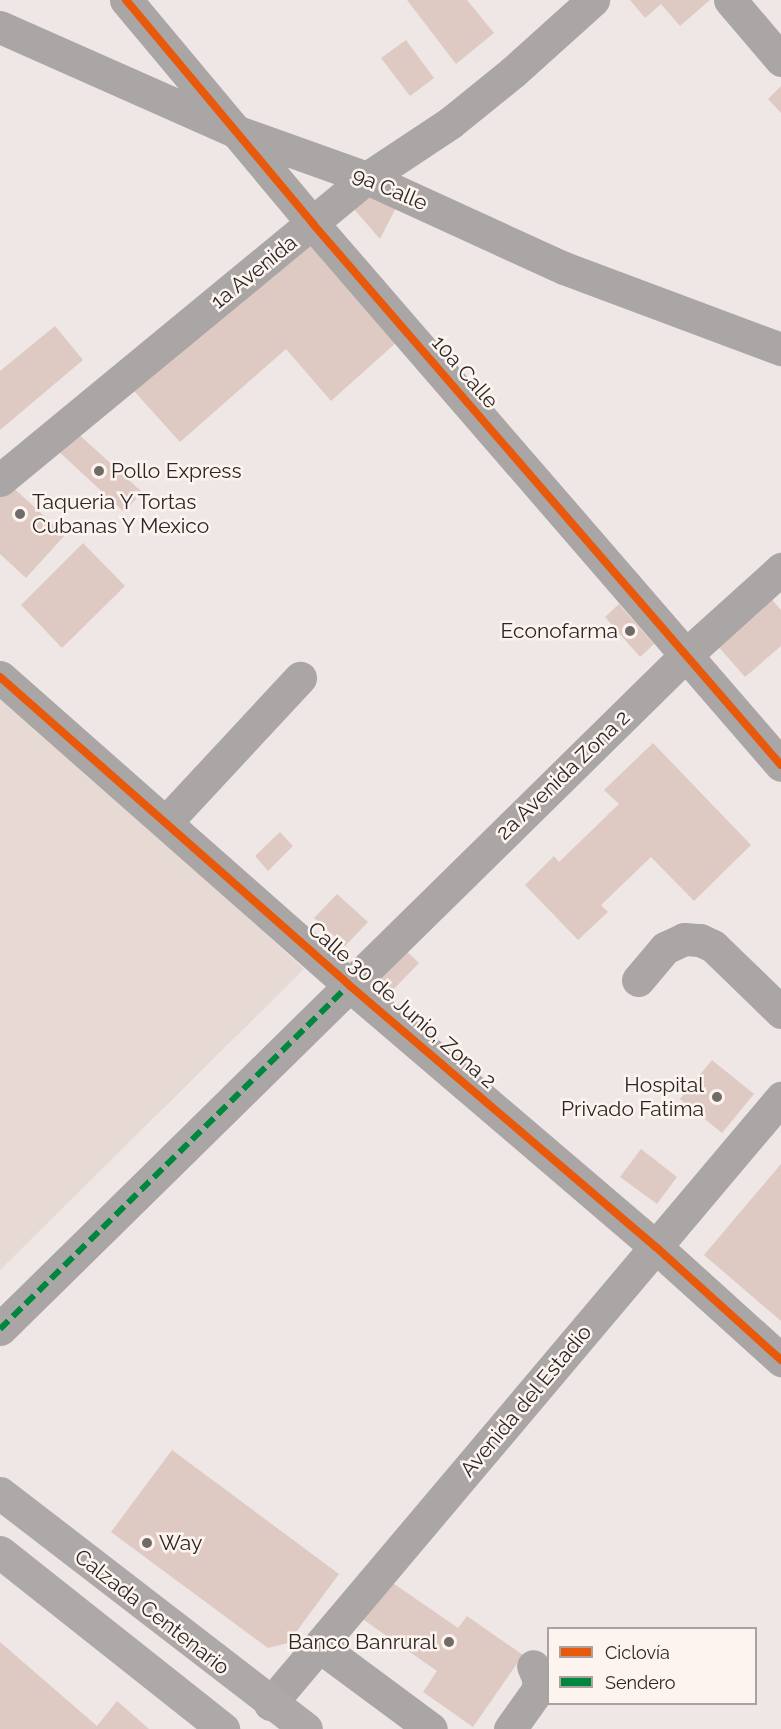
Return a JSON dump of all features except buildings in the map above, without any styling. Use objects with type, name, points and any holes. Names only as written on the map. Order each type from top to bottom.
[{"type":"main road","name":"Calzada Centenario","points":[[0,1493],[270,1704],[306,1729]]},
{"type":"main road","points":[[0,1552],[223,1729]]},
{"type":"street","name":"10a Calle","points":[[126,0],[313,224],[781,765]]},
{"type":"street","name":"1a Avenida","points":[[0,480],[367,178],[450,123],[593,0]]},
{"type":"street","points":[[730,0],[781,60]]},
{"type":"street","name":"9a Calle","points":[[0,27],[235,131],[367,178],[564,267],[781,349]]},
{"type":"street","name":"2a Avenida Zona 2","points":[[0,1329],[687,654],[781,569]]},
{"type":"street","name":"Calle 30 de Junio, Zona 2","points":[[0,677],[349,985],[656,1246],[781,1360]]},
{"type":"street","points":[[166,822],[300,678]]},
{"type":"street","points":[[638,980],[665,948],[684,939],[700,940],[712,946],[781,1012]]},
{"type":"street","name":"Avenida del Estadio","points":[[270,1704],[781,1098]]},
{"type":"street","points":[[319,1646],[431,1729]]},
{"type":"street","points":[[510,1729],[537,1691],[539,1680],[533,1666]]},
{"type":"shaded area","points":[[0,693],[304,969],[0,1270]]},
{"type":"marked path","points":[[0,1329],[349,985]]},
{"type":"cycle path","points":[[126,0],[313,224],[781,765]]},
{"type":"cycle path","points":[[0,677],[349,985],[656,1247],[781,1360]]},
{"type":"place","name":"Pollo Express","points":[[99,471]]},
{"type":"place","name":"Taqueria Y Tortas Cubanas Y Mexico","points":[[20,514]]},
{"type":"place","name":"Econofarma","points":[[630,631]]},
{"type":"place","name":"Hospital Privado Fatima","points":[[717,1097]]},
{"type":"place","name":"Way","points":[[147,1543]]},
{"type":"place","name":"Banco Banrural","points":[[449,1642]]}]
